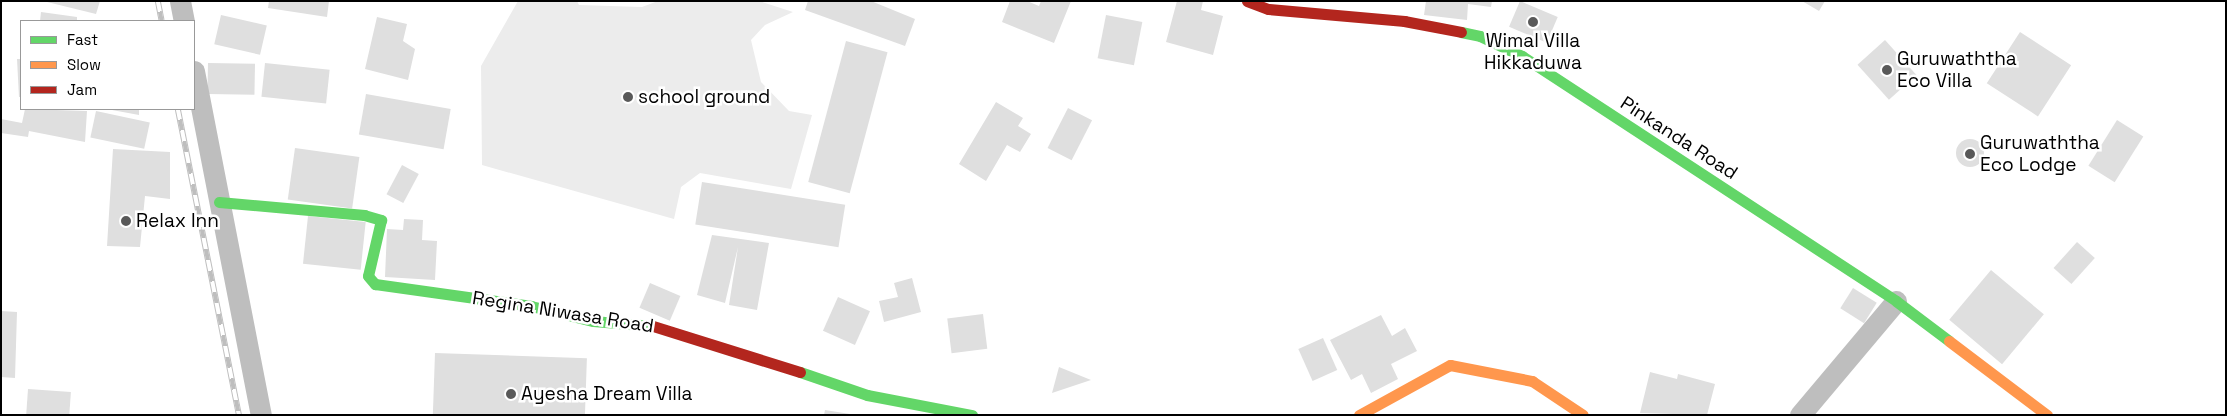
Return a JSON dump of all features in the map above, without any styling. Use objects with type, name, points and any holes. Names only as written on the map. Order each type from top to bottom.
[{"type":"street","points":[[180,1],[184,20]]},
{"type":"street","name":"Pinkanda Road","points":[[1248,1],[1268,9],[1404,21],[1480,36],[1522,56],[1896,301],[2047,415]]},
{"type":"street","points":[[195,76],[260,415]]},
{"type":"street","name":"Regina Niwasa Road","points":[[218,202],[364,215],[381,220],[368,276],[375,284],[531,306],[593,321],[654,326],[750,354],[867,396],[972,415]]},
{"type":"street","points":[[1800,415],[1896,301]]},
{"type":"street","points":[[1359,415],[1450,365],[1532,381],[1583,415]]},
{"type":"shaded area","name":"school ground","points":[[518,1],[577,1],[579,5],[642,7],[658,1],[759,1],[793,12],[765,25],[751,40],[761,82],[789,111],[812,115],[791,189],[700,173],[681,187],[674,219],[482,165],[481,66]]},
{"type":"building","points":[[43,1],[100,1],[96,14]]},
{"type":"building","points":[[269,1],[329,1],[327,17],[268,8]]},
{"type":"building","points":[[808,1],[871,1],[915,19],[905,46],[805,10]]},
{"type":"building","points":[[1010,1],[1027,1],[1039,6],[1041,1],[1071,1],[1054,43],[1002,22]]},
{"type":"building","points":[[1177,1],[1203,1],[1201,10],[1223,16],[1213,55],[1166,42]]},
{"type":"building","points":[[1426,1],[1492,1],[1491,7],[1468,4],[1467,20],[1424,15]]},
{"type":"building","name":"Wimal Villa Hikkaduwa","points":[[1520,1],[1558,17],[1547,43],[1509,27]]},
{"type":"building","points":[[1802,1],[1825,1],[1819,11]]},
{"type":"building","points":[[41,12],[77,17],[77,20],[40,20]]},
{"type":"building","points":[[221,15],[267,26],[260,55],[214,44]]},
{"type":"building","points":[[1106,15],[1142,22],[1134,65],[1098,58]]},
{"type":"building","points":[[377,17],[407,24],[403,41],[415,49],[408,80],[365,69]]},
{"type":"building","points":[[2020,32],[2071,65],[2038,116],[1987,83]]},
{"type":"building","name":"Guruwaththa Eco Villa","points":[[1885,40],[1916,75],[1889,100],[1858,65]]},
{"type":"building","points":[[846,41],[888,52],[850,193],[808,182]]},
{"type":"building","points":[[17,59],[20,59],[19,97]]},
{"type":"building","points":[[208,63],[255,64],[254,95],[207,94]]},
{"type":"building","points":[[265,63],[330,70],[326,104],[261,97]]},
{"type":"building","points":[[366,94],[451,109],[444,149],[359,134]]},
{"type":"building","points":[[996,102],[1023,118],[1018,126],[1031,134],[1020,152],[1007,145],[986,181],[959,164]]},
{"type":"building","points":[[1068,108],[1092,120],[1072,160],[1048,148]]},
{"type":"building","points":[[25,110],[87,111],[85,142],[29,131],[28,137],[1,133],[1,119],[22,123]]},
{"type":"building","points":[[112,110],[139,110],[139,115]]},
{"type":"building","points":[[96,111],[150,122],[144,149],[90,137]]},
{"type":"building","points":[[2117,120],[2143,136],[2115,182],[2088,166]]},
{"type":"building","name":"Guruwaththa Eco Lodge","points":[[1970,139],[1980,143],[1984,153],[1980,163],[1970,167],[1960,163],[1956,153],[1960,143]]},
{"type":"building","points":[[295,148],[359,157],[352,209],[288,199]]},
{"type":"building","name":"Relax Inn","points":[[113,149],[170,152],[170,199],[145,196],[140,247],[107,246]]},
{"type":"building","points":[[402,165],[419,174],[403,203],[387,194]]},
{"type":"building","points":[[702,182],[845,205],[838,247],[695,224]]},
{"type":"building","points":[[308,216],[366,222],[361,270],[303,264]]},
{"type":"building","points":[[404,219],[423,220],[422,240],[437,241],[435,280],[385,277],[387,229],[403,230]]},
{"type":"building","points":[[712,235],[769,243],[757,310],[729,305],[738,247],[725,303],[697,295]]},
{"type":"building","points":[[2077,242],[2095,258],[2071,284],[2054,268]]},
{"type":"building","points":[[1991,270],[2044,314],[2002,364],[1949,320]]},
{"type":"building","points":[[912,278],[921,312],[884,322],[879,301],[898,297],[894,283]]},
{"type":"building","points":[[650,283],[680,296],[670,321],[639,308]]},
{"type":"building","points":[[1853,288],[1877,303],[1864,323],[1840,308]]},
{"type":"building","points":[[838,297],[870,311],[855,345],[823,331]]},
{"type":"building","points":[[1,311],[17,312],[15,378],[1,377]]},
{"type":"building","points":[[983,314],[987,349],[952,353],[947,318]]},
{"type":"building","points":[[1381,315],[1392,336],[1405,328],[1417,351],[1391,364],[1398,379],[1371,393],[1362,374],[1351,380],[1330,340]]},
{"type":"building","points":[[1323,338],[1337,370],[1313,381],[1298,349]]},
{"type":"building","name":"Ayesha Dream Villa","points":[[435,353],[587,358],[585,415],[433,415]]},
{"type":"building","points":[[1059,367],[1091,380],[1052,393]]},
{"type":"building","points":[[1650,372],[1677,379],[1678,374],[1715,384],[1707,415],[1640,413]]},
{"type":"building","points":[[28,389],[71,392],[69,415],[26,415]]},
{"type":"building","points":[[825,410],[850,414],[850,415],[824,415]]},
{"type":"railway","points":[[158,1],[162,20]]},
{"type":"railway","points":[[178,110],[239,415]]},
{"type":"traffic: fast","points":[[1461,32],[1480,36],[1522,56],[1896,301],[1949,341]]},
{"type":"traffic: fast","points":[[219,202],[364,215],[381,220],[368,276],[375,284],[531,306],[593,321],[653,326]]},
{"type":"traffic: fast","points":[[800,372],[867,395],[972,415]]},
{"type":"traffic: slow","points":[[1949,341],[2047,415]]},
{"type":"traffic: slow","points":[[1359,415],[1450,365],[1532,381],[1583,415]]},
{"type":"traffic: jam","points":[[1247,1],[1268,9],[1404,21],[1461,32]]},
{"type":"traffic: jam","points":[[653,326],[800,372]]},
{"type":"place","name":"Wimal Villa Hikkaduwa","points":[[1533,22]]},
{"type":"place","name":"Guruwaththa Eco Villa","points":[[1887,70]]},
{"type":"place","name":"school ground","points":[[628,97]]},
{"type":"place","name":"Guruwaththa Eco Lodge","points":[[1970,154]]},
{"type":"place","name":"Relax Inn","points":[[126,221]]},
{"type":"place","name":"Ayesha Dream Villa","points":[[511,394]]}]
